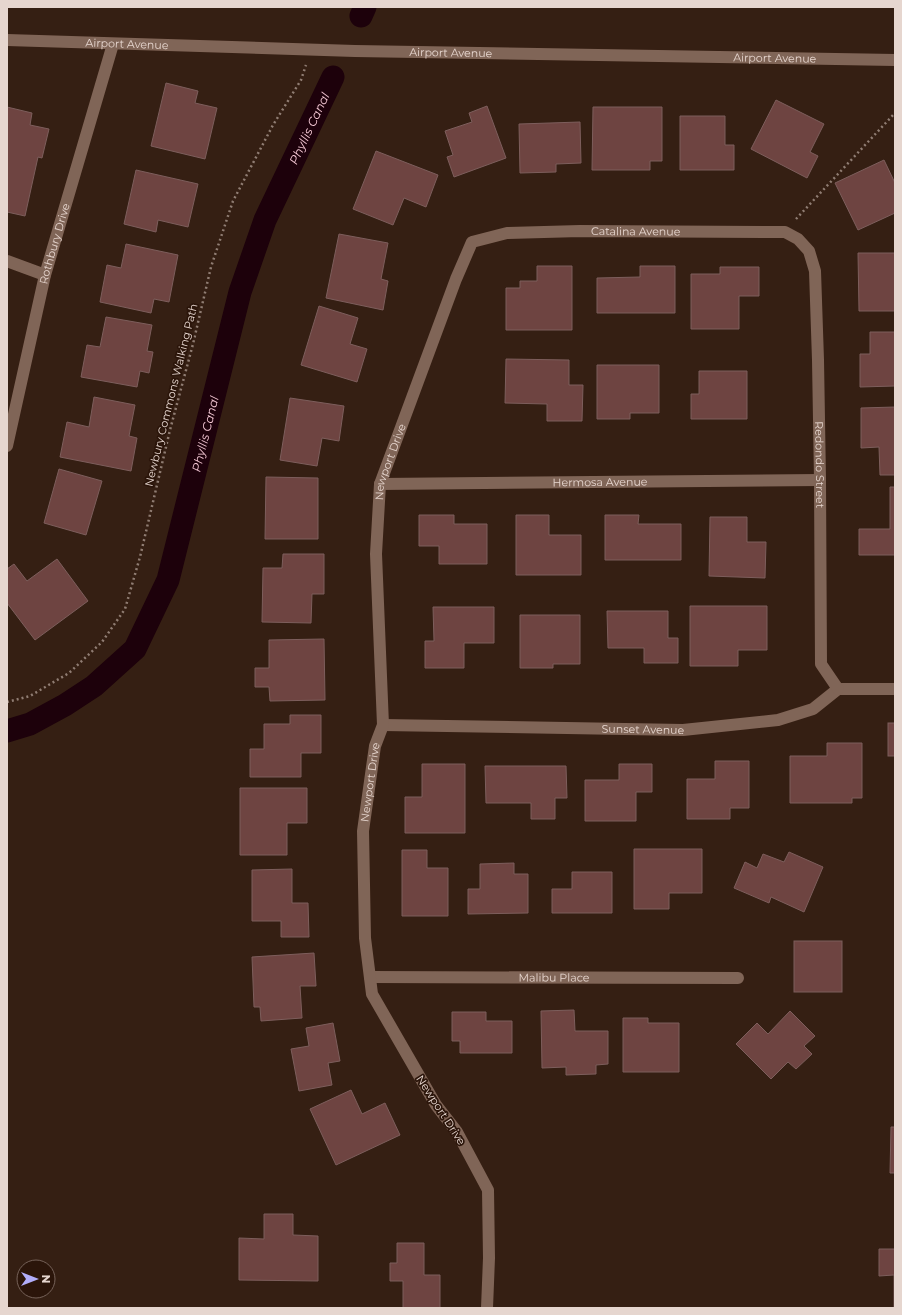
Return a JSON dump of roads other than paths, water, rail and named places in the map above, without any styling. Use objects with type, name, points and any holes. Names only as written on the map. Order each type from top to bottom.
[{"type":"street","name":"Airport Avenue","points":[[7,40],[312,50],[895,60]]},
{"type":"street","name":"Rothbury Drive","points":[[7,446],[45,275],[112,44]]},
{"type":"street","name":"Catalina Avenue","points":[[472,242],[507,233],[580,231],[785,232],[798,239]]},
{"type":"street","name":"Redondo Street","points":[[798,239],[809,251],[815,271],[820,480],[821,664],[838,689]]},
{"type":"street","name":"Newport Drive","points":[[472,242],[456,279],[380,484],[376,554],[383,725],[375,746],[363,831],[364,938],[372,994],[436,1105],[457,1132],[488,1190],[489,1258],[487,1308]]},
{"type":"street","points":[[7,261],[45,275]]},
{"type":"street","name":"Hermosa Avenue","points":[[380,484],[820,480]]},
{"type":"street","points":[[838,689],[895,689]]},
{"type":"street","name":"Sunset Avenue","points":[[383,725],[683,730],[778,720],[813,709],[838,689]]},
{"type":"street","name":"Malibu Place","points":[[370,977],[738,978]]},
{"type":"waterway","name":"Phyllis Canal","points":[[361,16],[365,7]]},
{"type":"waterway","name":"Phyllis Canal","points":[[7,731],[30,724],[65,705],[94,686],[135,649],[168,580],[240,292],[265,220],[333,77]]}]
